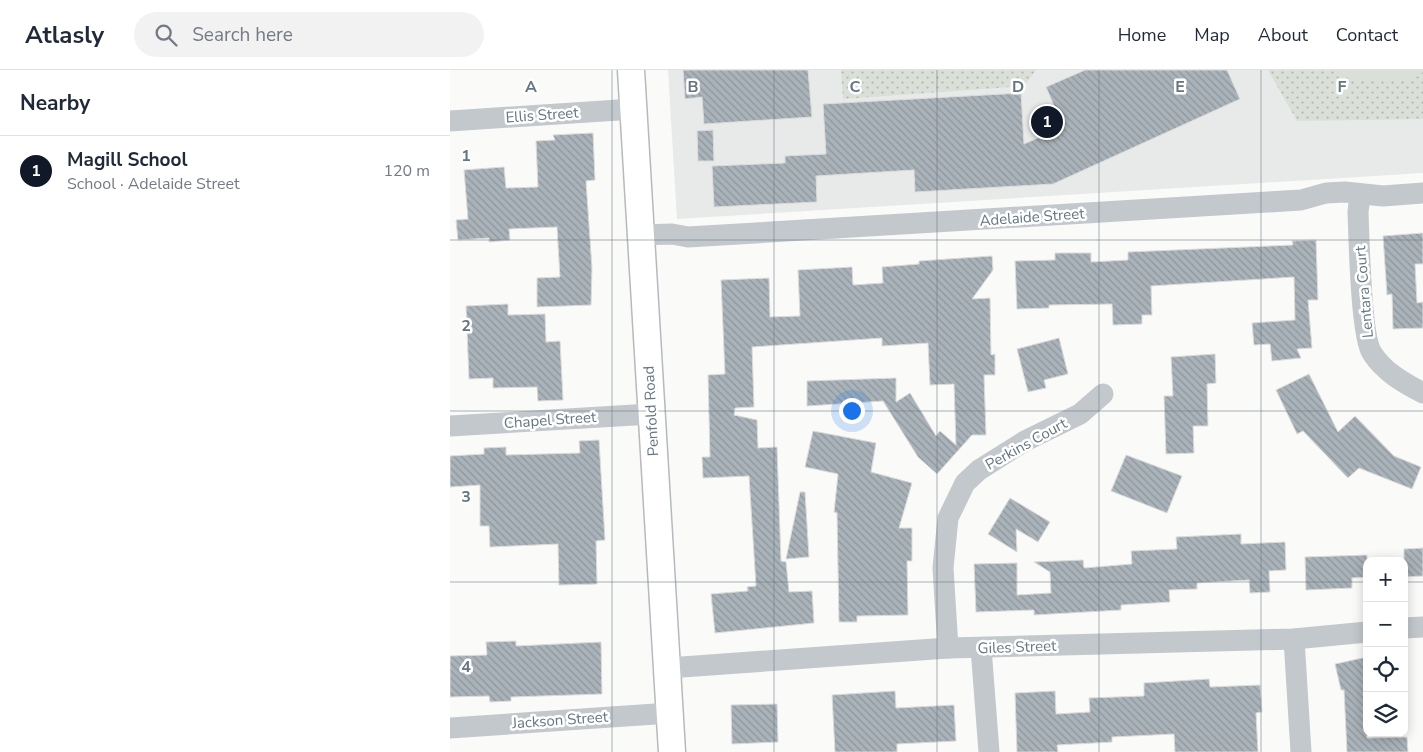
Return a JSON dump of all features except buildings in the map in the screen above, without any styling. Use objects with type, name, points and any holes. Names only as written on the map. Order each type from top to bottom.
[{"type":"main road","name":"Penfold Road","points":[[631,70],[672,752]]},
{"type":"street","name":"Ellis Street","points":[[450,121],[634,109]]},
{"type":"street","name":"Adelaide Street","points":[[640,235],[672,234],[688,237],[792,232],[1301,200],[1326,193],[1345,192],[1360,195],[1423,193]]},
{"type":"street","name":"Lentara Court","points":[[1360,195],[1358,212],[1365,329],[1371,352],[1387,372],[1423,393]]},
{"type":"street","name":"Perkins Court","points":[[948,648],[943,568],[948,518],[965,483],[979,470],[1025,441],[1080,414],[1103,394]]},
{"type":"street","name":"Chapel Street","points":[[450,426],[651,414]]},
{"type":"street","points":[[1408,628],[1423,627]]},
{"type":"street","name":"Giles Street","points":[[668,668],[948,648],[1294,638],[1363,632]]},
{"type":"street","points":[[1294,638],[1301,752]]},
{"type":"street","points":[[981,648],[989,752]]},
{"type":"street","name":"Jackson Street","points":[[450,728],[670,713]]},
{"type":"shaded area","points":[[668,70],[1423,70],[1423,173],[677,219]]},
{"type":"shaded area","points":[[841,70],[1036,70],[1024,86],[843,99]]},
{"type":"shaded area","points":[[1268,70],[1423,70],[1423,119],[1297,121]]},
{"type":"shaded area","points":[[1334,70],[1423,70],[1423,72],[1412,80],[1351,80]]},
{"type":"place","name":"Magill School","points":[[1047,122]]}]
